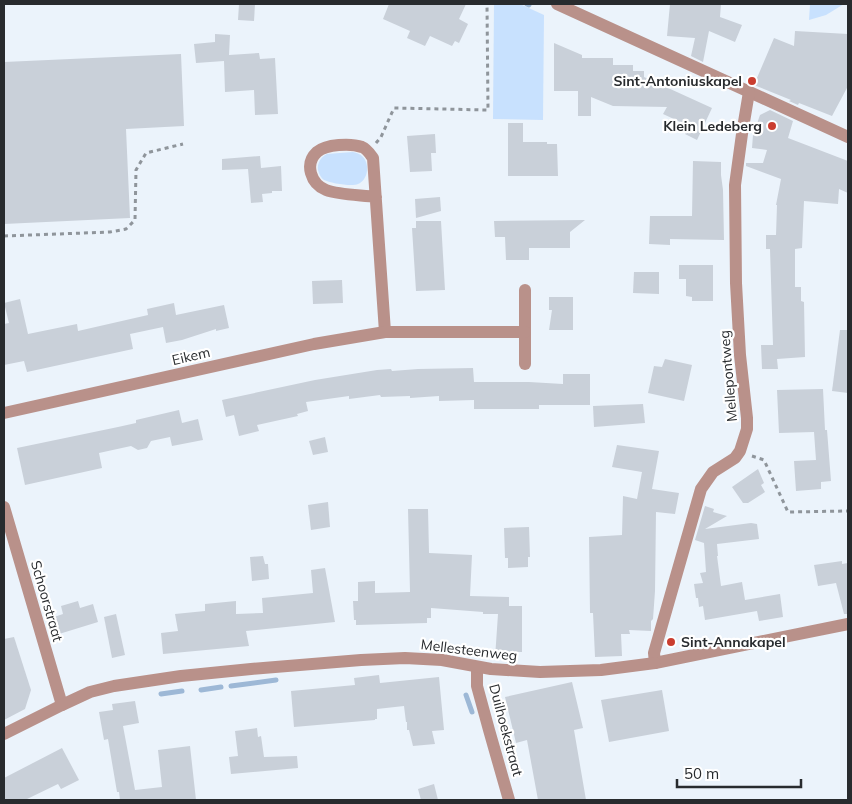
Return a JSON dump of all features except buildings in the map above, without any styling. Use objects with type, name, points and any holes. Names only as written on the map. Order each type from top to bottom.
[{"type":"street","points":[[557,4],[749,92],[847,134]]},
{"type":"street","name":"Mellepontweg","points":[[740,451],[745,437],[747,418],[740,355],[736,283],[735,185],[749,92]]},
{"type":"street","points":[[376,197],[326,190],[318,185],[312,177],[310,169],[313,158],[318,152],[330,146],[351,145],[363,148],[373,158],[376,197],[385,332]]},
{"type":"street","points":[[525,290],[525,364]]},
{"type":"street","name":"Eikem","points":[[4,413],[314,344],[385,332],[525,332]]},
{"type":"street","points":[[655,663],[654,653],[701,489],[713,472],[735,458],[740,451]]},
{"type":"street","name":"Schoorstraat","points":[[4,506],[62,705]]},
{"type":"street","name":"Mellesteenweg","points":[[4,734],[90,692],[114,686],[180,676],[361,660],[405,658],[442,660],[491,669],[540,672],[601,670],[655,663],[848,624]]},
{"type":"street","name":"Duilhoekstraat","points":[[477,667],[477,686],[509,800]]},
{"type":"path","points":[[368,152],[381,137],[394,108],[488,110],[487,4]]},
{"type":"path","points":[[4,236],[110,232],[126,229],[136,220],[136,170],[146,153],[183,144]]},
{"type":"path","points":[[740,451],[764,460],[788,512],[848,511]]},
{"type":"shaded area","points":[[494,4],[520,4],[544,15],[543,120],[493,119]]},
{"type":"shaded area","points":[[810,4],[844,4],[826,15],[809,20]]},
{"type":"shaded area","points":[[353,152],[362,156],[367,164],[366,176],[361,182],[355,185],[346,185],[322,178],[318,167],[323,157],[327,154]]},
{"type":"waterway","points":[[231,686],[276,680]]},
{"type":"waterway","points":[[201,690],[221,687]]},
{"type":"waterway","points":[[161,694],[182,691]]},
{"type":"waterway","points":[[466,695],[472,712]]},
{"type":"place","name":"Sint-Antoniuskapel","points":[[752,81]]},
{"type":"place","name":"Klein Ledeberg","points":[[772,126]]},
{"type":"place","name":"Sint-Annakapel","points":[[671,642]]}]
